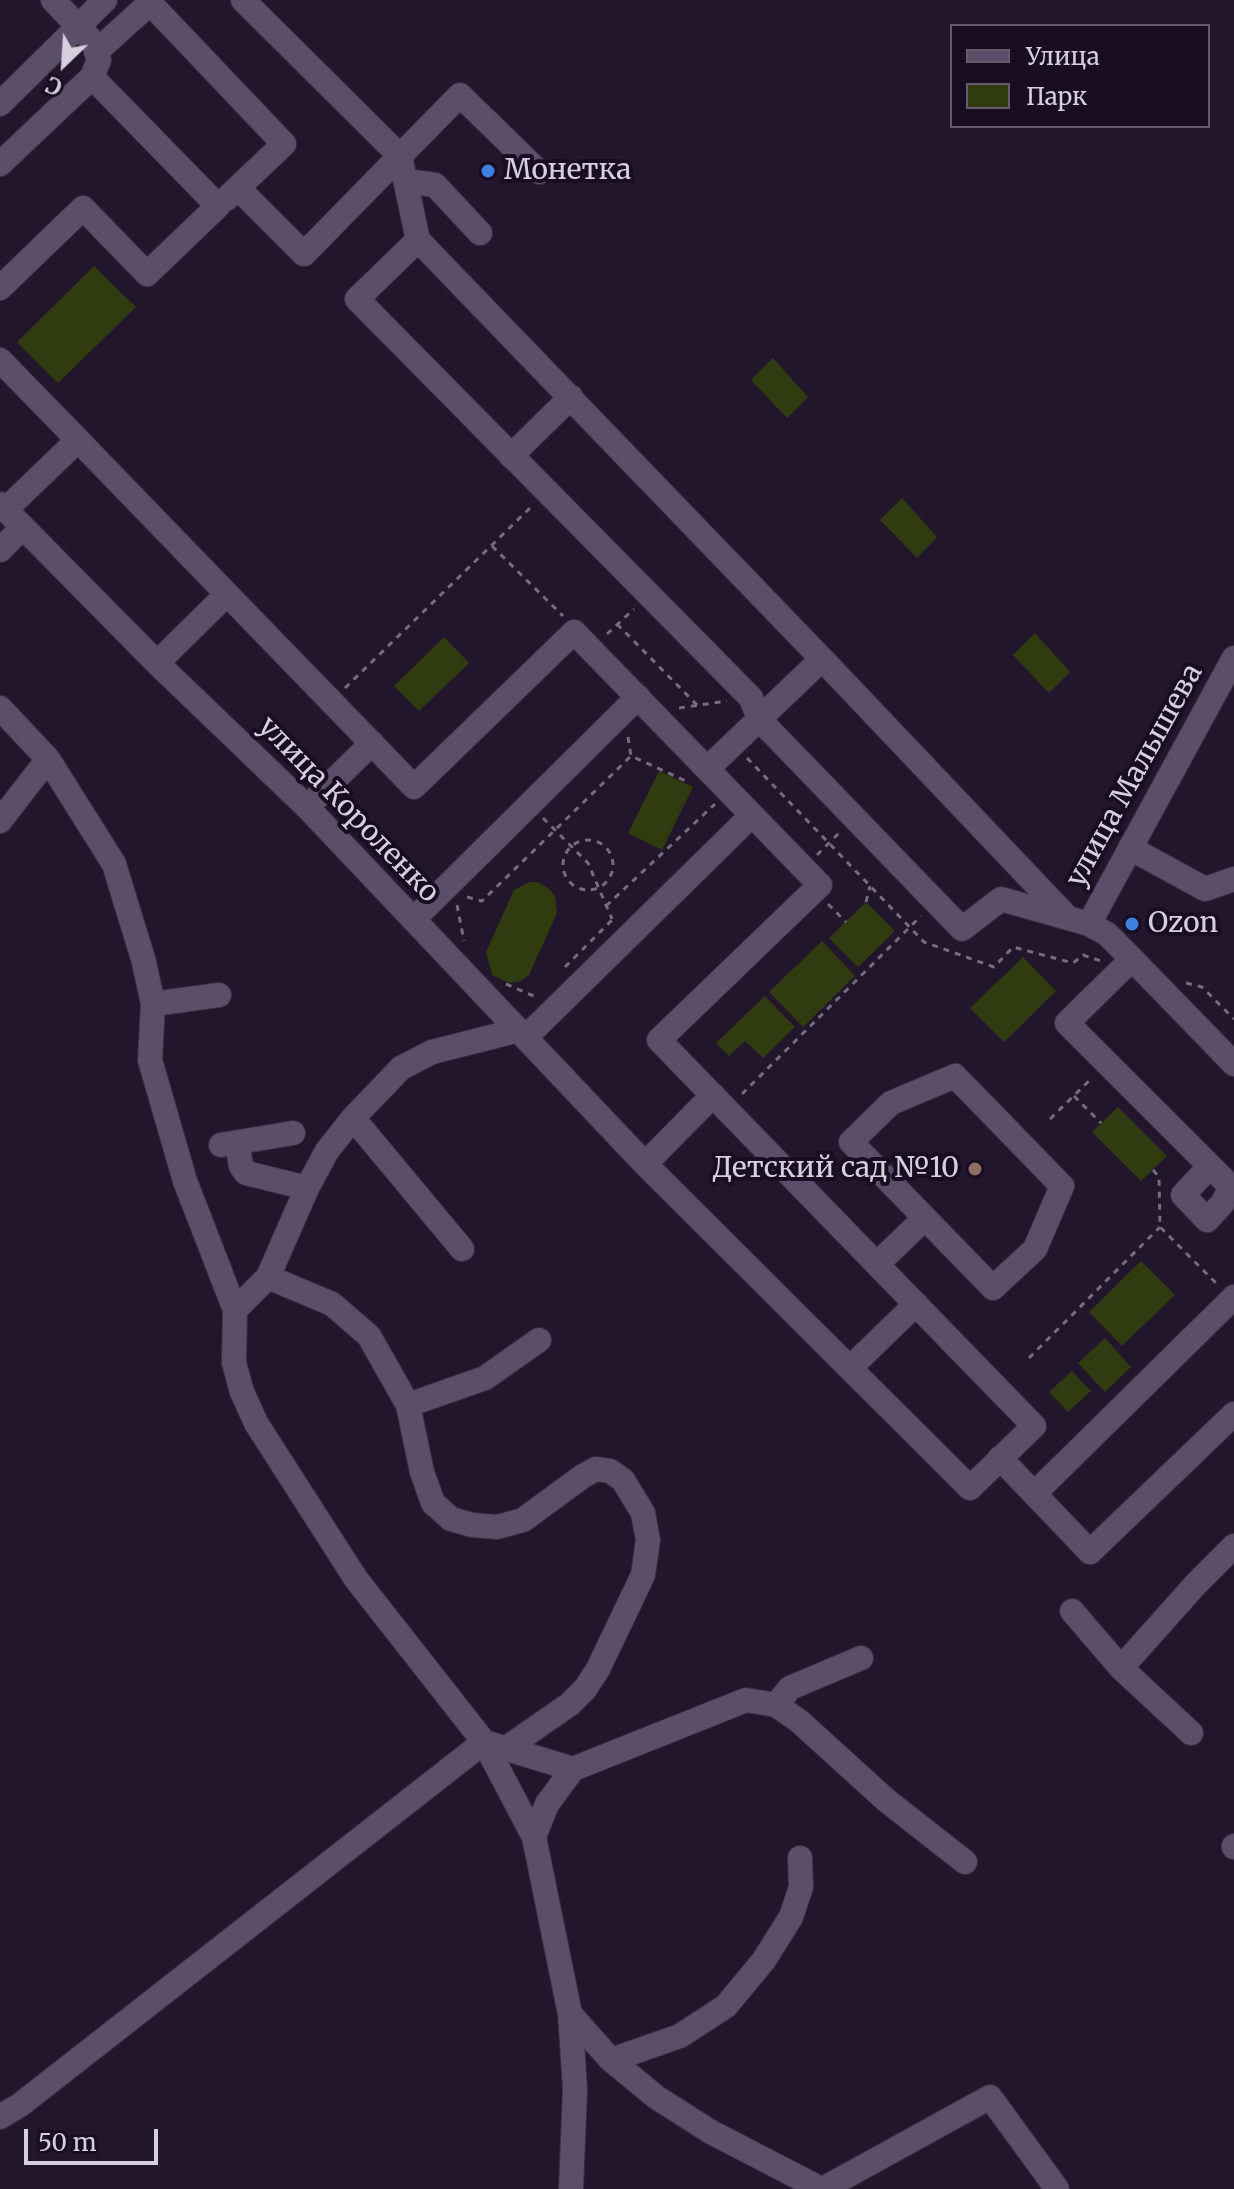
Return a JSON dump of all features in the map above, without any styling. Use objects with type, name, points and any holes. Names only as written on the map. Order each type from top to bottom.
[{"type":"street","points":[[0,164],[92,77],[99,60],[93,42],[53,0]]},
{"type":"street","points":[[0,104],[105,0]]},
{"type":"street","points":[[243,0],[400,156],[418,240],[1078,920]]},
{"type":"street","points":[[0,288],[83,208],[147,274],[284,144],[151,1],[96,52]]},
{"type":"street","points":[[92,77],[218,206]]},
{"type":"street","points":[[238,188],[304,254],[460,95],[539,172]]},
{"type":"street","points":[[406,181],[435,185],[480,233]]},
{"type":"street","points":[[418,240],[357,299],[648,596],[935,902],[962,929],[1001,899],[1078,920],[1107,934],[1234,1064]]},
{"type":"street","points":[[0,360],[414,787],[582,640],[644,704],[701,777],[752,815],[820,885],[659,1040],[1034,1426],[1000,1458],[1090,1552],[1234,1414]]},
{"type":"street","points":[[511,456],[571,397]]},
{"type":"street","points":[[3,507],[78,440]]},
{"type":"street","name":"улица Короленко","points":[[3,507],[157,663],[307,807],[645,1164],[970,1488],[1000,1458]]},
{"type":"street","points":[[0,550],[23,527]]},
{"type":"street","points":[[157,663],[227,594]]},
{"type":"street","name":"улица Малышева","points":[[1078,920],[1130,848],[1225,695],[1234,658]]},
{"type":"street","points":[[701,777],[755,709],[822,659]]},
{"type":"street","points":[[414,919],[529,804],[644,704]]},
{"type":"street","points":[[0,708],[48,759],[114,864],[144,962],[153,1004],[150,1060],[185,1181],[235,1310],[234,1363],[242,1392],[256,1423],[356,1579],[495,1746],[534,1837],[570,2014],[575,2089],[571,2189]]},
{"type":"street","points":[[307,807],[372,743]]},
{"type":"street","points":[[0,821],[48,759]]},
{"type":"street","points":[[235,1310],[268,1277],[307,1188],[327,1151],[353,1118],[401,1068],[432,1052],[522,1034],[617,932],[752,815]]},
{"type":"street","points":[[1130,848],[1205,889],[1234,879]]},
{"type":"street","points":[[1132,959],[1067,1023],[1233,1186],[1207,1220],[1183,1195],[1210,1166]]},
{"type":"street","points":[[153,1004],[219,995]]},
{"type":"street","points":[[955,1076],[1062,1186],[1035,1249],[993,1288],[925,1218],[851,1142],[891,1103],[955,1076]]},
{"type":"street","points":[[645,1164],[720,1102]]},
{"type":"street","points":[[353,1118],[462,1249]]},
{"type":"street","points":[[293,1133],[229,1144],[246,1173],[307,1188]]},
{"type":"street","points":[[877,1264],[925,1218]]},
{"type":"street","points":[[0,2117],[495,1746],[570,1704],[598,1669],[643,1575],[648,1540],[643,1513],[623,1480],[610,1471],[596,1469],[583,1476],[523,1520],[497,1527],[451,1519],[433,1503],[422,1472],[408,1405],[369,1336],[332,1304],[268,1277]]},
{"type":"street","points":[[851,1367],[916,1304]]},
{"type":"street","points":[[1035,1493],[1231,1306]]},
{"type":"street","points":[[408,1405],[485,1378],[539,1340]]},
{"type":"street","points":[[1121,1668],[1234,1546]]},
{"type":"street","points":[[1072,1611],[1121,1668],[1191,1733]]},
{"type":"street","points":[[776,1705],[790,1688],[861,1658]]},
{"type":"street","points":[[534,1837],[547,1804],[573,1769],[746,1700],[776,1705],[799,1721],[886,1800],[965,1862]]},
{"type":"street","points":[[495,1746],[573,1769]]},
{"type":"street","points":[[611,2060],[680,2036],[726,2006],[764,1960],[791,1917],[801,1887],[800,1858]]},
{"type":"street","points":[[570,2014],[611,2060],[656,2097],[711,2132],[822,2189],[990,2097],[1057,2189]]},
{"type":"path","points":[[332,701],[546,493]]},
{"type":"path","points":[[492,546],[569,621],[582,640],[617,624],[648,596]]},
{"type":"path","points":[[617,624],[697,705]]},
{"type":"path","points":[[644,704],[755,709]]},
{"type":"path","points":[[626,725],[631,756]]},
{"type":"path","points":[[631,756],[701,777]]},
{"type":"path","points":[[467,954],[454,894],[482,901],[631,756]]},
{"type":"path","points":[[606,906],[722,797]]},
{"type":"path","points":[[529,804],[588,863],[617,932],[567,963],[560,976]]},
{"type":"path","points":[[591,840],[601,843],[609,851],[613,861],[612,873],[598,889],[578,889],[569,883],[562,864],[570,846],[591,840]]},
{"type":"path","points":[[815,857],[829,843]]},
{"type":"path","points":[[866,902],[870,886]]},
{"type":"path","points":[[720,1102],[935,902]]},
{"type":"path","points":[[496,980],[547,1002]]},
{"type":"path","points":[[1050,1119],[1108,1063]]},
{"type":"path","points":[[1074,1096],[1101,1123]]},
{"type":"path","points":[[1153,1170],[1159,1177],[1160,1227],[1231,1306]]},
{"type":"path","points":[[1029,1358],[1160,1227]]},
{"type":"green space","points":[[94,266],[136,307],[58,383],[17,342]]},
{"type":"green space","points":[[773,358],[808,397],[787,418],[751,380]]},
{"type":"green space","points":[[902,498],[937,537],[917,558],[880,520]]},
{"type":"green space","points":[[1035,633],[1070,672],[1049,693],[1013,655]]},
{"type":"green space","points":[[444,637],[469,663],[419,711],[394,686]]},
{"type":"green space","points":[[659,771],[693,787],[662,850],[628,833]]},
{"type":"green space","points":[[529,882],[538,882],[548,888],[555,896],[557,913],[529,975],[521,981],[509,983],[492,975],[486,952],[514,890]]},
{"type":"green space","points":[[866,902],[895,931],[858,967],[829,938]]},
{"type":"green space","points":[[822,941],[855,976],[803,1027],[769,992]]},
{"type":"green space","points":[[1023,957],[1056,991],[1004,1042],[970,1008]]},
{"type":"green space","points":[[765,996],[795,1027],[763,1058],[745,1041],[729,1056],[716,1043]]},
{"type":"green space","points":[[1118,1107],[1167,1156],[1141,1181],[1092,1132]]},
{"type":"green space","points":[[1141,1261],[1175,1295],[1122,1346],[1089,1312]]},
{"type":"green space","points":[[1105,1338],[1131,1367],[1105,1392],[1078,1363]]},
{"type":"green space","points":[[1072,1371],[1091,1391],[1068,1412],[1049,1392]]},
{"type":"place","name":"Монетка","points":[[488,171]]},
{"type":"place","name":"Ozon","points":[[1132,924]]},
{"type":"place","name":"Детский сад №10","points":[[975,1169]]}]
